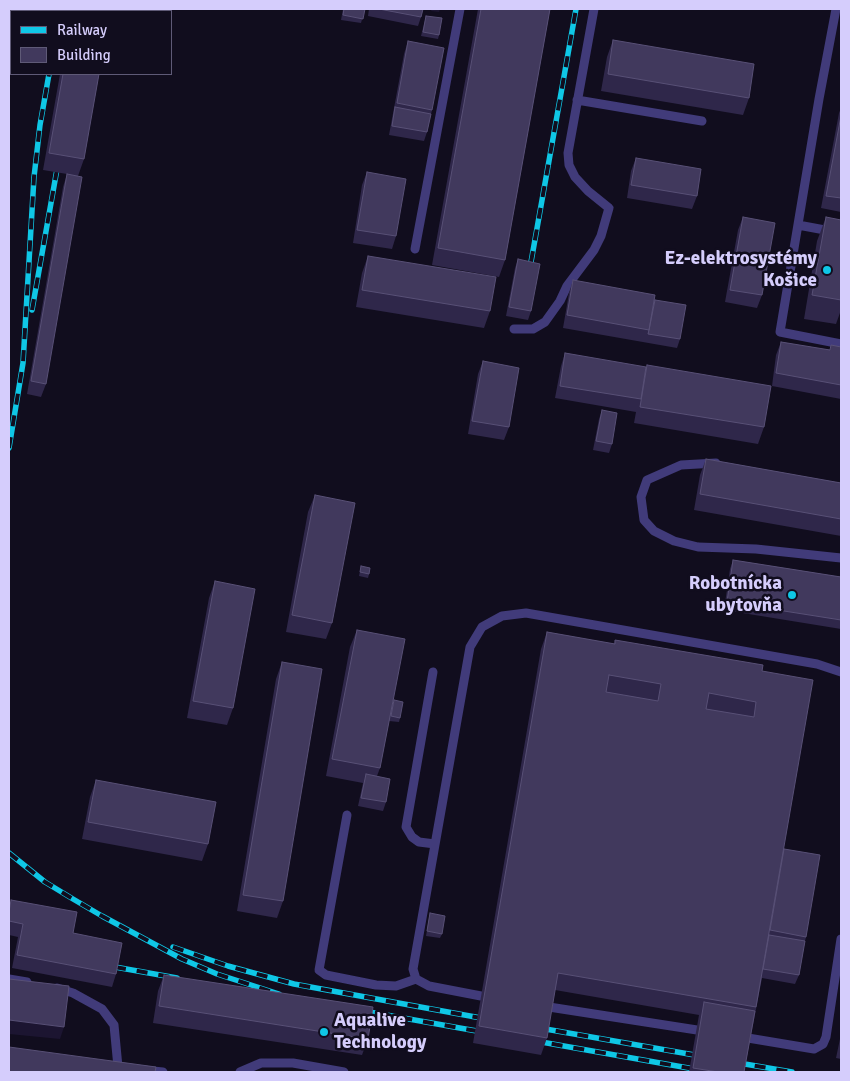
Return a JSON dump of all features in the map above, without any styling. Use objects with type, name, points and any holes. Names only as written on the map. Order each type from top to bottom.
[{"type":"lane","points":[[415,249],[460,9]]},
{"type":"lane","points":[[514,329],[533,329],[545,322],[560,301],[567,286],[602,236],[609,208],[588,192],[574,177],[569,164],[568,152],[594,9]]},
{"type":"lane","points":[[836,9],[780,332],[841,344]]},
{"type":"lane","points":[[577,100],[702,121]]},
{"type":"lane","points":[[798,225],[841,233]]},
{"type":"lane","points":[[723,464],[713,462],[681,465],[647,480],[641,497],[644,520],[654,531],[674,541],[698,547],[756,549],[841,558]]},
{"type":"lane","points":[[481,996],[429,986],[416,979],[413,969],[470,647],[482,627],[502,616],[526,613],[817,664],[841,672]]},
{"type":"lane","points":[[433,672],[406,826],[412,837],[419,842],[435,844]]},
{"type":"lane","points":[[347,815],[319,970],[326,975],[376,985],[396,986],[416,979]]},
{"type":"lane","points":[[748,1038],[814,1048],[823,1044],[826,1037],[841,939]]},
{"type":"lane","points":[[9,979],[42,984],[73,992],[102,1009],[114,1025],[123,1067],[163,1072]]},
{"type":"lane","points":[[549,1007],[697,1030]]},
{"type":"lane","points":[[240,1072],[261,1063],[293,1063],[344,1072]]},
{"type":"building","points":[[75,9],[104,9],[104,10]]},
{"type":"building","points":[[344,9],[365,9],[363,19],[343,15]]},
{"type":"building","points":[[379,9],[423,9],[421,17]]},
{"type":"building","points":[[481,9],[550,9],[505,260],[438,248]]},
{"type":"building","points":[[426,16],[442,18],[439,35],[423,32]]},
{"type":"building","points":[[613,40],[754,64],[749,98],[608,74]]},
{"type":"building","points":[[408,41],[444,48],[432,110],[397,103]]},
{"type":"building","points":[[63,75],[99,75],[84,159],[49,153]]},
{"type":"building","points":[[395,107],[431,114],[427,132],[392,126]]},
{"type":"building","points":[[841,116],[841,198],[826,196]]},
{"type":"building","points":[[636,158],[701,169],[697,196],[631,185]]},
{"type":"building","points":[[367,172],[406,179],[396,236],[357,230]]},
{"type":"building","points":[[67,174],[82,177],[46,384],[31,381]]},
{"type":"building","points":[[743,217],[775,223],[762,295],[730,290]]},
{"type":"building","points":[[826,217],[841,220],[841,300],[812,295]]},
{"type":"building","points":[[368,256],[496,277],[490,311],[362,290]]},
{"type":"building","points":[[518,259],[540,264],[531,311],[509,307]]},
{"type":"building","points":[[573,280],[655,295],[649,330],[567,315]]},
{"type":"building","points":[[655,300],[686,305],[680,339],[648,334]]},
{"type":"building","points":[[781,342],[830,350],[831,345],[841,347],[841,385],[776,373]]},
{"type":"building","points":[[565,353],[646,367],[641,399],[560,386]]},
{"type":"building","points":[[483,361],[519,368],[509,427],[472,421]]},
{"type":"building","points":[[647,365],[771,386],[764,427],[640,407]]},
{"type":"building","points":[[602,410],[617,413],[612,444],[596,441]]},
{"type":"building","points":[[706,459],[841,483],[841,519],[700,494]]},
{"type":"building","points":[[315,495],[355,503],[332,623],[292,615]]},
{"type":"building","points":[[733,560],[841,577],[841,620],[727,602]]},
{"type":"building","points":[[361,566],[370,568],[369,574],[360,572]]},
{"type":"building","points":[[215,581],[255,589],[233,708],[193,701]]},
{"type":"building","points":[[357,630],[405,639],[380,768],[332,759]]},
{"type":"building","points":[[547,632],[615,644],[615,640],[763,665],[762,671],[813,680],[756,1007],[558,973],[547,1038],[479,1026]],"holes":[[[609,675],[661,684],[658,701],[606,692]],[[709,693],[756,702],[754,717],[706,709]]]},
{"type":"building","points":[[282,662],[322,669],[283,901],[243,895]]},
{"type":"building","points":[[394,700],[403,702],[400,718],[391,716]]},
{"type":"building","points":[[366,774],[390,779],[386,802],[361,798]]},
{"type":"building","points":[[96,780],[216,802],[208,844],[88,822]]},
{"type":"building","points":[[784,849],[820,855],[806,937],[770,930]]},
{"type":"building","points":[[11,900],[77,912],[73,933],[122,943],[116,974],[17,955],[23,924],[9,921]]},
{"type":"building","points":[[430,913],[445,916],[442,934],[427,931]]},
{"type":"building","points":[[769,935],[805,941],[799,975],[763,969]]},
{"type":"building","points":[[164,975],[373,1007],[368,1039],[159,1006]]},
{"type":"building","points":[[9,979],[69,986],[64,1027],[9,1020]]},
{"type":"building","points":[[704,1002],[755,1011],[744,1072],[718,1072],[693,1068]]},
{"type":"building","points":[[9,1047],[156,1067],[155,1072],[9,1072]]},
{"type":"railway","points":[[531,262],[576,9]]},
{"type":"railway","points":[[9,448],[23,363],[34,177],[40,125],[49,75]]},
{"type":"railway","points":[[32,310],[59,158]]},
{"type":"railway","points":[[9,853],[45,882],[102,916],[182,959],[217,974],[279,994]]},
{"type":"railway","points":[[173,947],[228,966],[294,984],[492,1020]]},
{"type":"railway","points":[[115,967],[177,978]]},
{"type":"railway","points":[[358,1010],[488,1033]]},
{"type":"railway","points":[[534,1027],[706,1057]]},
{"type":"railway","points":[[530,1040],[711,1072]]},
{"type":"railway","points":[[733,1062],[792,1072]]},
{"type":"place","name":"Ez-elektrosystémy Košice","points":[[827,270]]},
{"type":"place","name":"Robotnícka ubytovňa","points":[[792,595]]},
{"type":"place","name":"Aqualive Technology","points":[[324,1032]]}]
